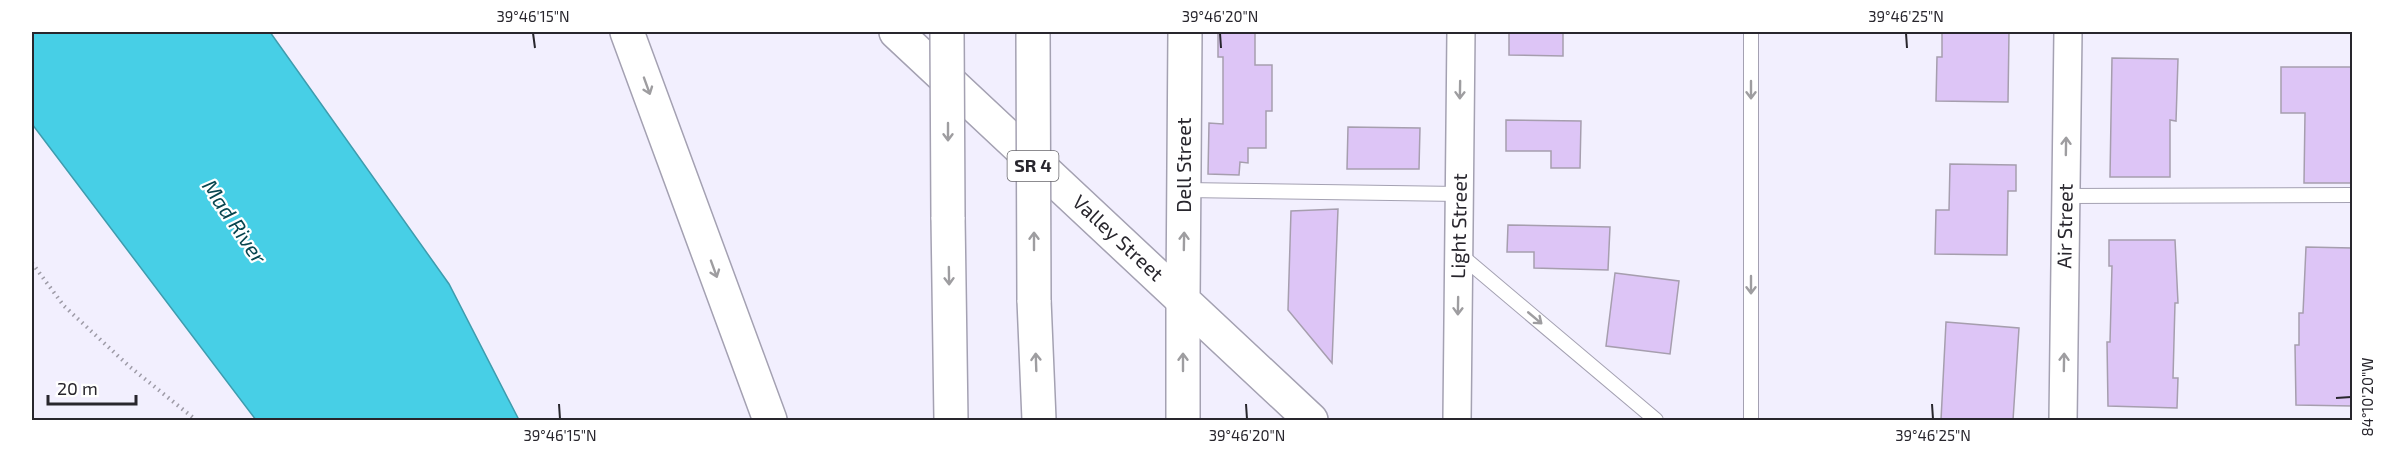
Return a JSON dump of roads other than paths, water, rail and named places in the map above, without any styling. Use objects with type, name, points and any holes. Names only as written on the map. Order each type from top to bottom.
[{"type":"main road","points":[[627,32],[770,420]]},
{"type":"main road","name":"Valley Street","points":[[897,32],[1311,420]]},
{"type":"main road","points":[[947,32],[951,420]]},
{"type":"main road","name":"SR 4","points":[[1033,32],[1034,300],[1039,420]]},
{"type":"main road","name":"Dell Street","points":[[1183,420],[1185,32]]},
{"type":"street","name":"Light Street","points":[[1456,420],[1461,32]]},
{"type":"street","name":"Air Street","points":[[2063,420],[2068,32]]},
{"type":"lane","points":[[1751,32],[1751,420]]},
{"type":"lane","points":[[1185,190],[1459,194]]},
{"type":"lane","points":[[2066,196],[2352,195]]},
{"type":"lane","points":[[1458,253],[1656,420]]},
{"type":"water","name":"Mad River","points":[[32,32],[270,32],[449,284],[519,420],[256,420],[32,124]]}]
